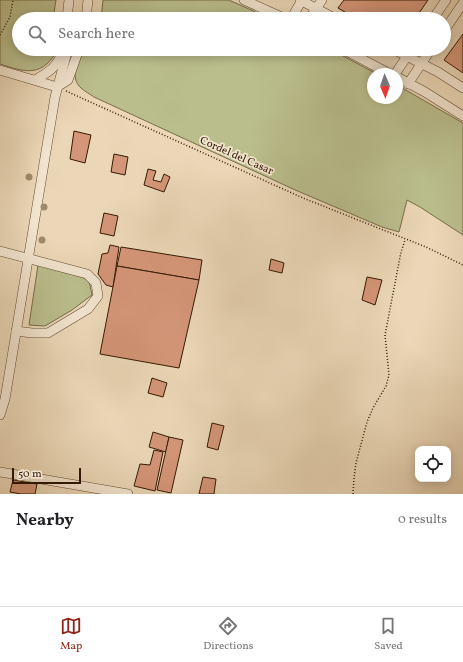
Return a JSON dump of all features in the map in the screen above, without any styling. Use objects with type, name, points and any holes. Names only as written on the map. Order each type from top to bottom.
[{"type":"street","points":[[68,12],[69,0]]},
{"type":"street","points":[[87,12],[88,0]]},
{"type":"street","points":[[244,0],[271,12]]},
{"type":"street","points":[[295,12],[301,0],[323,12]]},
{"type":"street","points":[[314,12],[322,0]]},
{"type":"street","points":[[438,12],[446,0]]},
{"type":"street","points":[[451,21],[463,3]]},
{"type":"street","points":[[35,80],[52,70],[62,56]]},
{"type":"street","points":[[0,415],[5,399],[57,87],[66,56]]},
{"type":"street","points":[[57,87],[68,80],[77,56]]},
{"type":"street","points":[[356,56],[379,68]]},
{"type":"street","points":[[399,68],[407,56]]},
{"type":"street","points":[[412,56],[421,64],[463,88]]},
{"type":"street","points":[[408,84],[426,56]]},
{"type":"street","points":[[0,70],[57,87]]},
{"type":"street","points":[[403,81],[463,116]]},
{"type":"street","points":[[0,251],[87,274],[96,283],[98,296],[88,310],[48,333],[16,332]]},
{"type":"street","points":[[0,472],[128,494]]},
{"type":"path","points":[[0,35],[10,17],[13,0]]},
{"type":"path","name":"Cordel del Casar","points":[[57,87],[303,198],[405,240],[426,247],[463,265]]},
{"type":"path","points":[[354,494],[356,463],[367,422],[373,408],[386,386],[389,375],[385,335],[401,252],[405,240]]},
{"type":"green space","points":[[0,0],[56,0],[54,12],[12,12],[12,56],[53,56],[52,58],[40,68],[26,71],[0,64]]},
{"type":"green space","points":[[103,0],[229,0],[256,12],[102,12]]},
{"type":"green space","points":[[80,56],[343,56],[367,69],[367,104],[403,104],[403,88],[463,123],[463,235],[407,200],[399,232],[382,227],[293,189],[94,97],[77,84],[75,74]]},
{"type":"green space","points":[[38,265],[82,277],[89,281],[92,295],[72,310],[45,326],[29,325]]},
{"type":"building","points":[[344,0],[428,0],[420,12],[345,12],[338,8]]},
{"type":"building","points":[[463,34],[463,73],[444,60],[447,56],[451,56],[451,50]]},
{"type":"building","points":[[74,131],[91,135],[85,163],[70,159]]},
{"type":"building","points":[[114,154],[128,157],[125,175],[111,172]]},
{"type":"building","points":[[148,169],[156,171],[153,180],[161,182],[164,174],[170,177],[164,192],[144,185]]},
{"type":"building","points":[[104,213],[118,216],[114,236],[100,233]]},
{"type":"building","points":[[110,245],[119,247],[113,287],[106,285],[98,274],[102,254],[108,253]]},
{"type":"building","points":[[121,247],[202,260],[199,280],[117,266]]},
{"type":"building","points":[[271,259],[284,263],[282,273],[269,270]]},
{"type":"building","points":[[117,266],[199,280],[179,368],[100,354]]},
{"type":"building","points":[[367,277],[382,280],[375,305],[362,300]]},
{"type":"building","points":[[152,378],[167,383],[163,397],[148,393]]},
{"type":"building","points":[[212,423],[224,426],[218,450],[207,447]]},
{"type":"building","points":[[153,432],[169,437],[166,452],[149,447]]},
{"type":"building","points":[[169,437],[183,440],[171,493],[157,490]]},
{"type":"building","points":[[154,450],[163,452],[155,491],[134,486],[140,464],[150,465]]},
{"type":"building","points":[[203,477],[216,479],[214,494],[199,494]]},
{"type":"building","points":[[13,480],[37,484],[35,494],[10,492]]}]
